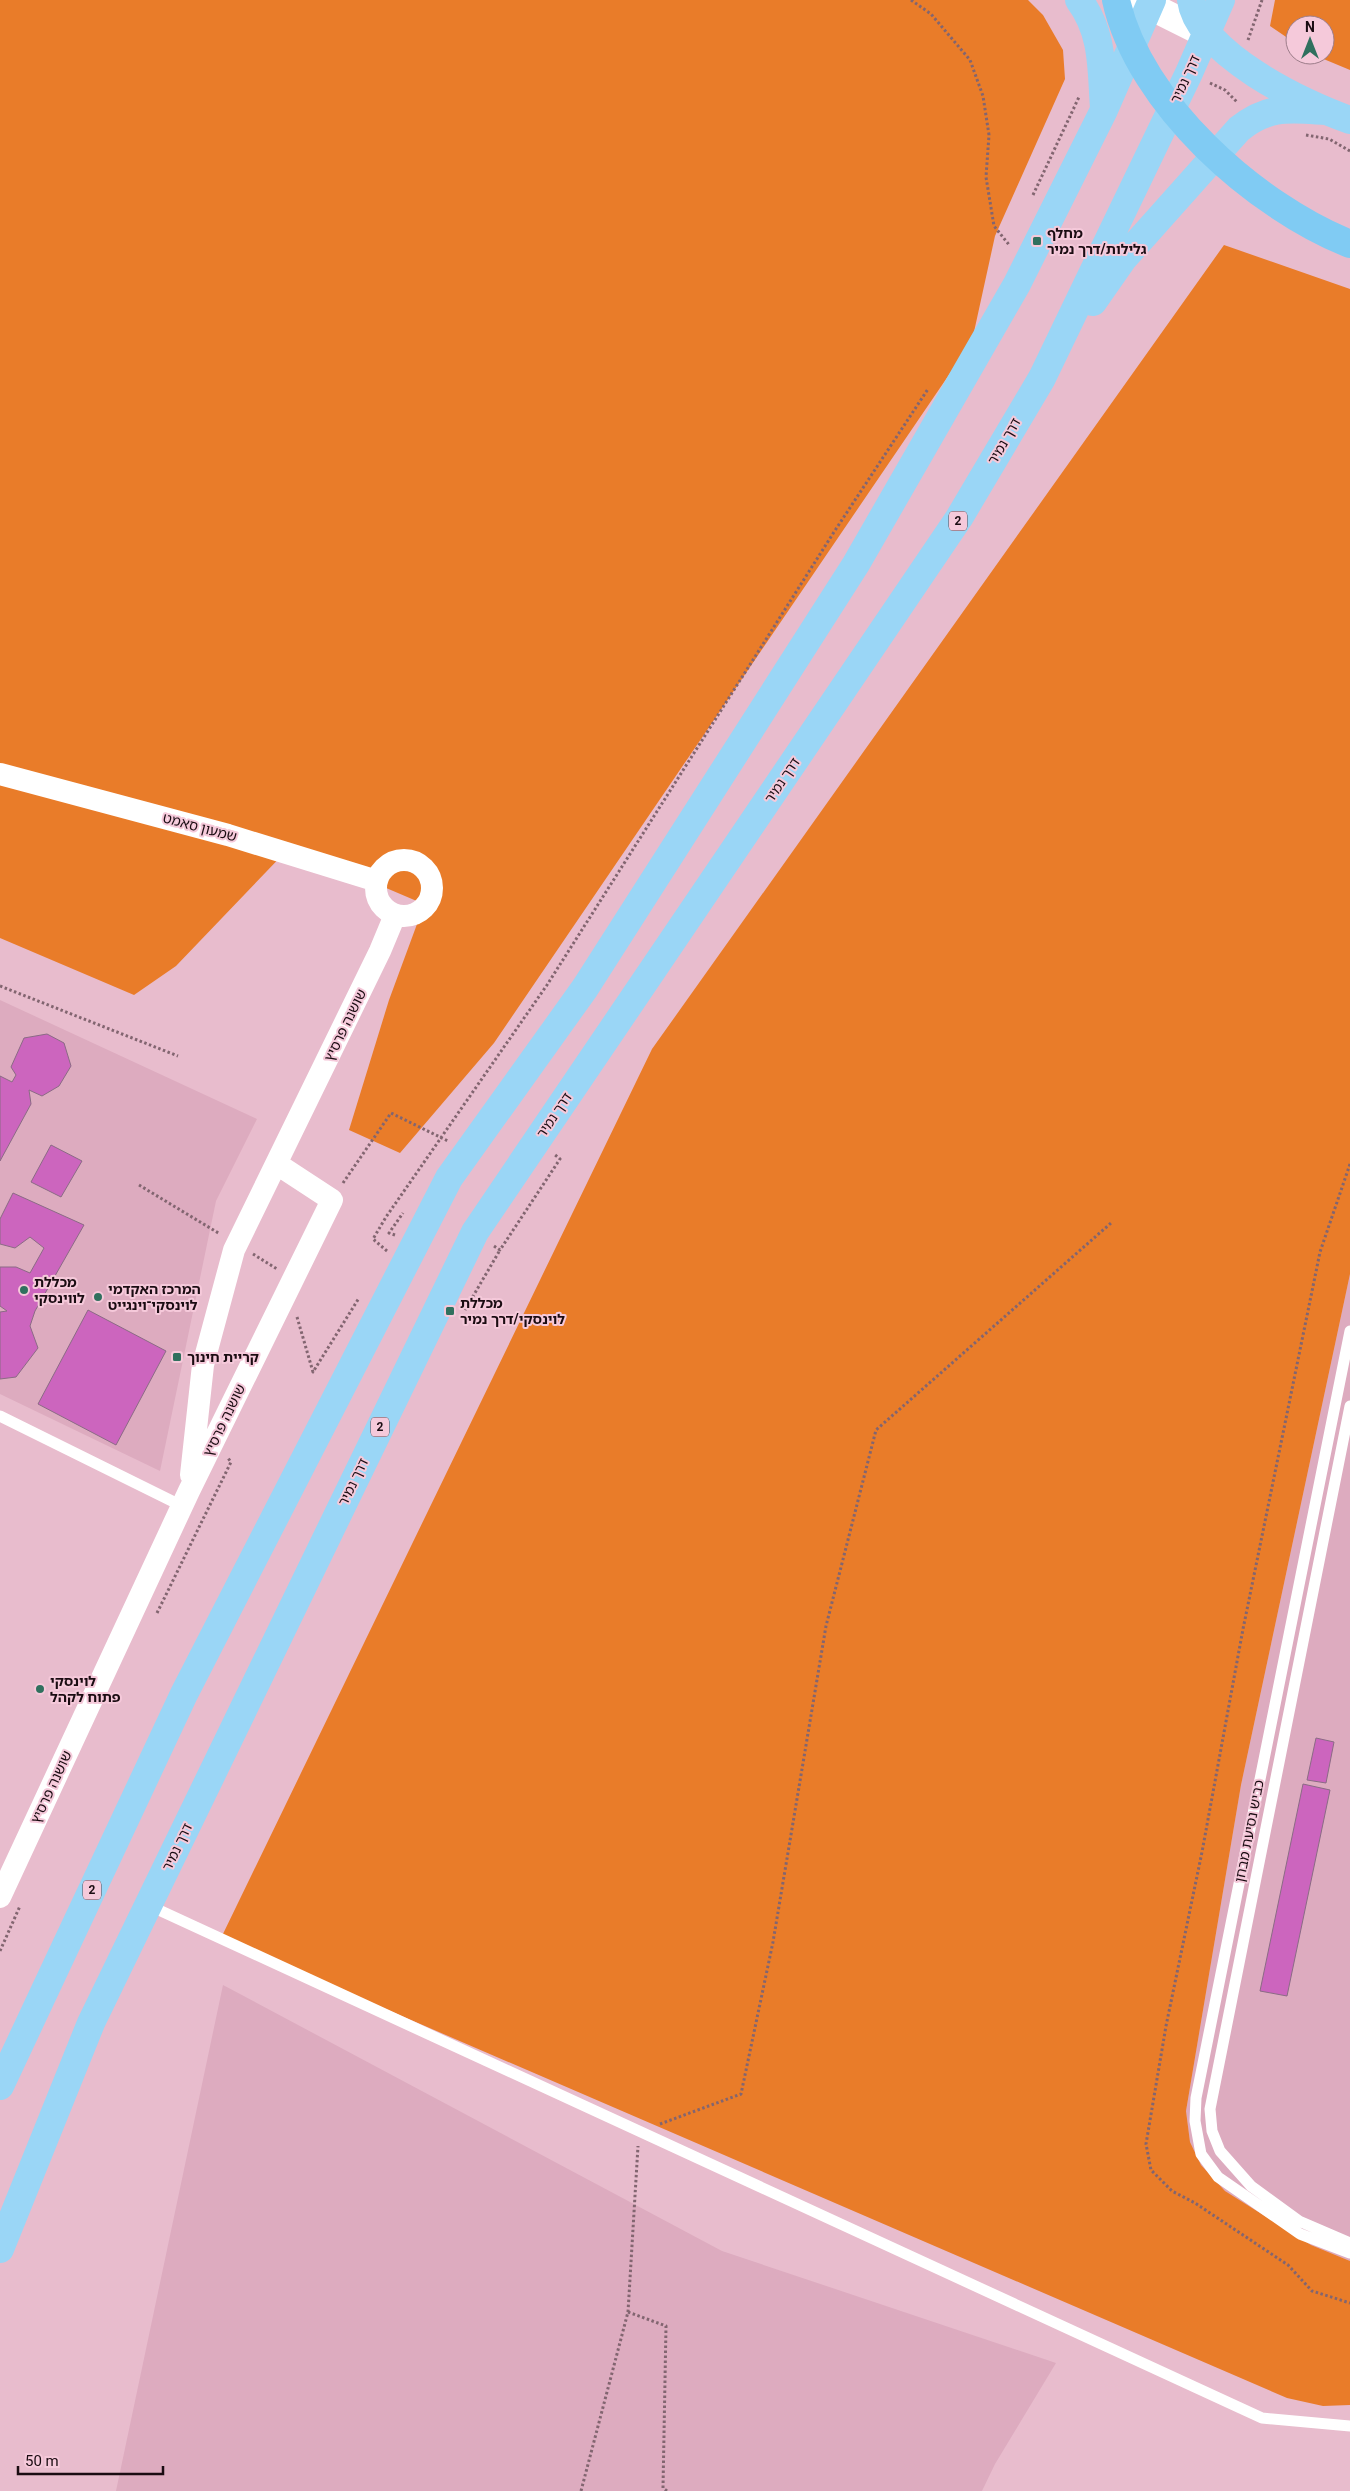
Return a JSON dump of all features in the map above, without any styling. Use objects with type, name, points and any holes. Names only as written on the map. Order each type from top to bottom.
[{"type":"highway","points":[[1079,0],[1086,9],[1101,48],[1104,110]]},
{"type":"highway","points":[[1116,0],[1119,13],[1141,65],[1164,100],[1206,144],[1242,179],[1274,204],[1307,225],[1350,244]]},
{"type":"highway","points":[[1191,0],[1192,12],[1206,34],[1267,82],[1338,116]]},
{"type":"highway","name":"2","points":[[1206,34],[1221,0]]},
{"type":"highway","name":"2","points":[[0,2086],[184,1694],[449,1178],[585,988],[856,564],[1017,284],[1104,110],[1146,2]]},
{"type":"highway","name":"דרך נמיר","points":[[0,2249],[91,2023],[475,1232],[959,518],[1042,378],[1206,34]]},
{"type":"highway","points":[[1042,378],[1123,259],[1239,129],[1254,118],[1285,108],[1338,116]]},
{"type":"street","points":[[1146,2],[1206,34]]},
{"type":"street","name":"שמעון סאמט","points":[[7,774],[247,840],[377,881]]},
{"type":"street","points":[[405,860],[415,862],[429,874],[432,892],[424,909],[407,916],[395,915],[383,907],[378,899],[377,881],[388,866],[405,860]]},
{"type":"street","name":"שושנה פרסיץ","points":[[186,1498],[203,1365],[237,1244],[278,1164],[380,951],[395,915]]},
{"type":"street","points":[[278,1164],[332,1200]]},
{"type":"street","name":"שושנה פרסיץ","points":[[0,1897],[186,1498],[332,1200]]},
{"type":"lane","name":"כביש נסיעת מבחן","points":[[1350,1331],[1196,2098],[1195,2121],[1201,2154],[1218,2177],[1300,2234],[1350,2253]]},
{"type":"lane","name":"כביש נסיעת מבחן","points":[[1350,1406],[1210,2109],[1212,2131],[1220,2151],[1251,2186],[1299,2221],[1350,2243]]},
{"type":"lane","points":[[0,1416],[186,1498]]},
{"type":"lane","points":[[148,1905],[1262,2418],[1350,2426]]},
{"type":"path","points":[[911,0],[931,14],[970,60],[983,96],[988,127],[986,177],[994,226],[1010,246]]},
{"type":"path","points":[[1030,202],[1083,88]]},
{"type":"path","points":[[1006,254],[1014,237]]},
{"type":"path","points":[[383,1259],[388,1251],[373,1239],[440,1138],[548,985],[829,540],[930,386]]},
{"type":"path","points":[[0,986],[178,1056]]},
{"type":"path","points":[[332,1200],[390,1113],[449,1142]]},
{"type":"path","points":[[1350,1164],[1320,1252],[1243,1629],[1202,1852],[1166,2026],[1146,2144],[1151,2170],[1172,2191],[1195,2203],[1288,2265],[1312,2291],[1350,2303]]},
{"type":"path","points":[[139,1185],[237,1244],[288,1288],[313,1372],[363,1292]]},
{"type":"path","points":[[580,2491],[628,2312],[639,2131],[741,2094],[773,1942],[826,1626],[876,1430],[1111,1223]]},
{"type":"path","points":[[465,1310],[500,1250]]},
{"type":"path","points":[[628,2312],[666,2326],[663,2488],[667,2491]]},
{"type":"shaded area","points":[[0,0],[1028,0],[1043,15],[1063,50],[1065,79],[995,236],[972,341],[494,1043],[400,1153],[349,1130],[389,1000],[420,916],[419,902],[290,847],[176,966],[134,995],[0,938]]},
{"type":"shaded area","points":[[1275,0],[1350,0],[1350,70],[1335,64],[1335,15],[1285,15],[1285,36],[1270,26]]},
{"type":"shaded area","points":[[1224,245],[1350,289],[1350,1274],[1241,1785],[1186,2111],[1190,2142],[1201,2165],[1225,2191],[1311,2245],[1350,2261],[1350,2405],[1323,2406],[1287,2398],[221,1938],[652,1049]]},
{"type":"shaded area","name":"המרכז האקדמי לוינסקי־וינגייט","points":[[0,1000],[257,1119],[216,1201],[160,1471],[0,1394]]},
{"type":"shaded area","points":[[1350,1274],[1350,2261],[1311,2245],[1225,2191],[1201,2165],[1190,2142],[1186,2111],[1241,1785]]},
{"type":"shaded area","points":[[223,1985],[722,2251],[1056,2363],[995,2464],[982,2491],[116,2491]]},
{"type":"building","points":[[47,1034],[64,1043],[71,1066],[59,1086],[42,1096],[29,1090],[31,1104],[0,1161],[0,1076],[12,1082],[16,1075],[11,1067],[24,1038]]},
{"type":"building","points":[[51,1145],[82,1161],[61,1197],[31,1182]]},
{"type":"building","name":"מכללת לווינסקי","points":[[13,1193],[84,1225],[35,1311],[30,1326],[38,1348],[16,1377],[0,1379],[0,1312],[7,1311],[0,1306],[0,1267],[16,1267],[30,1273],[44,1248],[30,1237],[15,1248],[0,1244],[0,1219]]},
{"type":"building","points":[[88,1310],[166,1351],[116,1445],[38,1404]]},
{"type":"building","points":[[1316,1738],[1334,1742],[1326,1783],[1307,1780]]},
{"type":"building","points":[[1303,1784],[1330,1790],[1287,1996],[1260,1991]]},
{"type":"place","name":"מחלף גלילות/דרך נמיר","points":[[1037,241]]},
{"type":"place","name":"מכללת לווינסקי","points":[[24,1290]]},
{"type":"place","name":"המרכז האקדמי לוינסקי־וינגייט","points":[[98,1297]]},
{"type":"place","name":"מכללת לוינסקי/דרך נמיר","points":[[450,1311]]},
{"type":"place","name":"קריית חינוך","points":[[177,1357]]},
{"type":"place","name":"לוינסקי פתוח לקהל","points":[[40,1689]]}]
